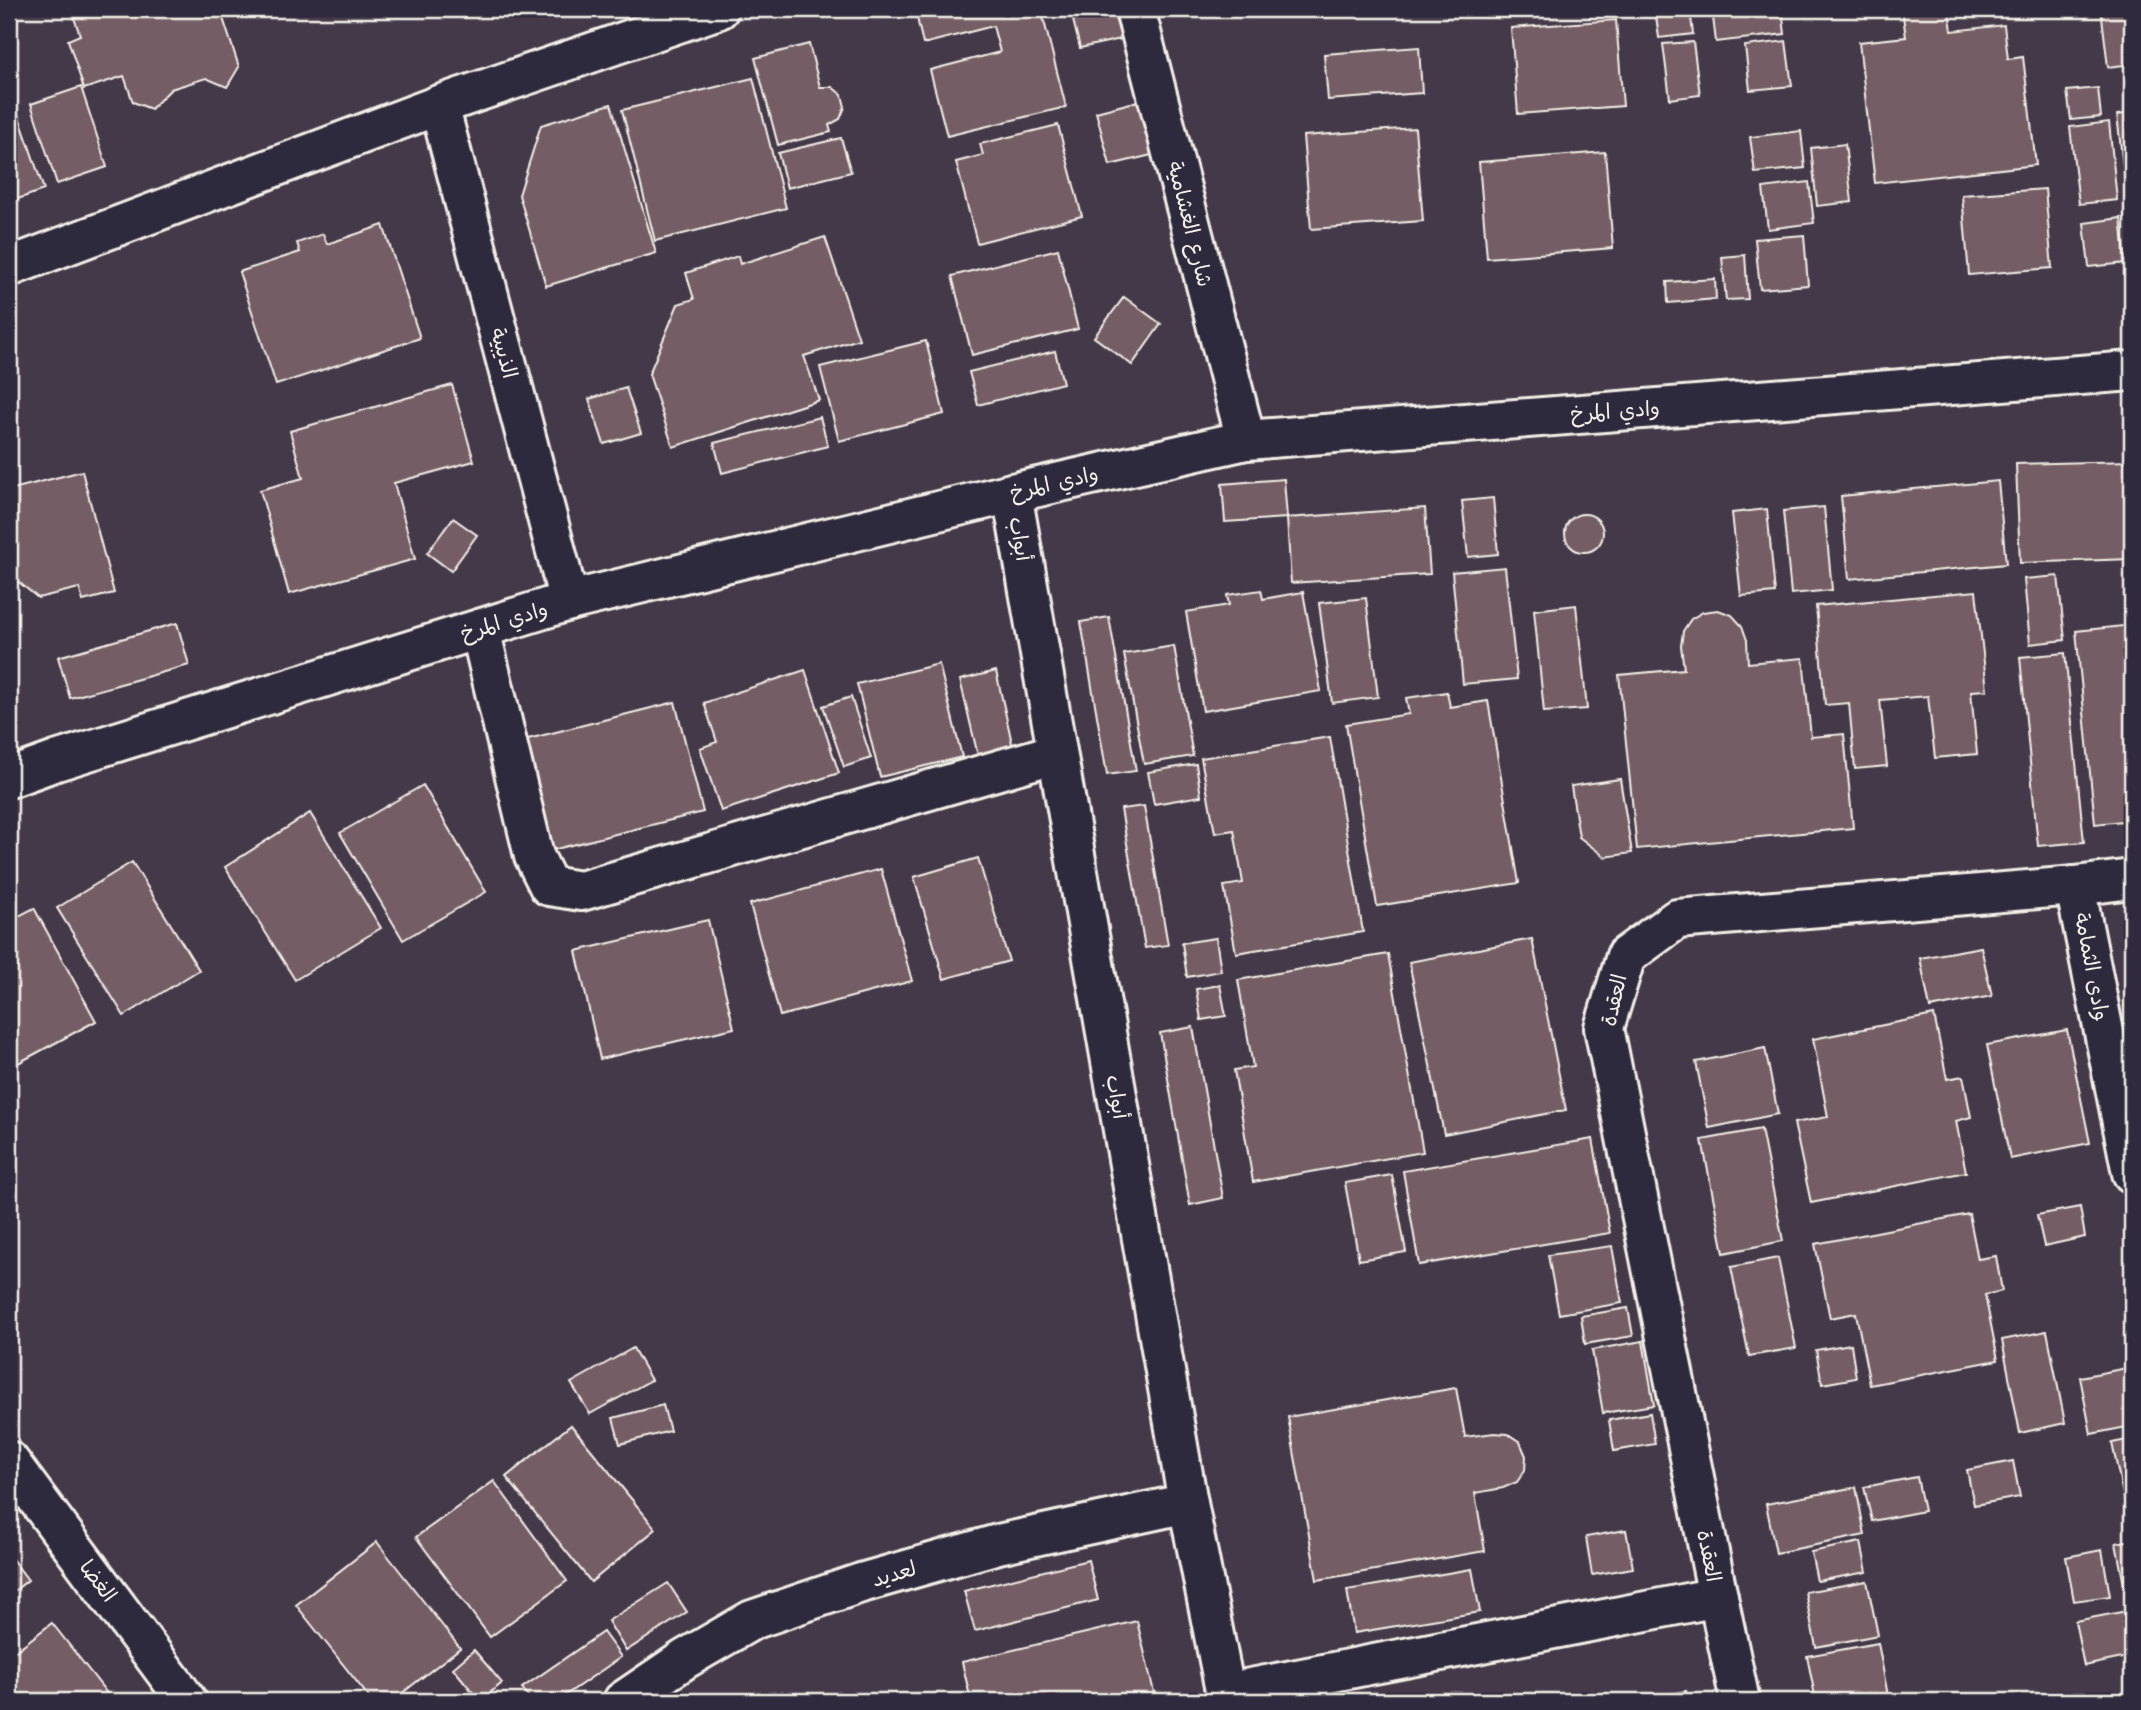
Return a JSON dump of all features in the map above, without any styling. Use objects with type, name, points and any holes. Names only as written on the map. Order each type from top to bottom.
[{"type":"street","points":[[9,267],[439,104],[719,9]]},
{"type":"street","name":"شارع الغشامية","points":[[1135,9],[1245,440]]},
{"type":"street","name":"الذيبية","points":[[439,104],[569,601]]},
{"type":"street","name":"وادي المرخ","points":[[9,778],[569,601],[1012,493],[1245,440],[2132,371]]},
{"type":"street","name":"أبواب","points":[[1012,493],[1188,1503],[1226,1697]]},
{"type":"street","points":[[480,629],[534,856],[550,886],[581,891],[1057,753]]},
{"type":"street","name":"العقدة","points":[[1740,1701],[1604,1028],[1626,956],[1677,919],[2132,879]]},
{"type":"street","name":"وادى الثمامة","points":[[2075,886],[2132,1173]]},
{"type":"street","name":"الغضا","points":[[9,1461],[187,1701]]},
{"type":"street","name":"لعديد","points":[[623,1701],[685,1658],[752,1620],[861,1583],[998,1544],[1188,1503]]},
{"type":"street","name":"العقدة","points":[[1226,1697],[1718,1597]]},
{"type":"building","points":[[71,9],[220,9],[239,67],[227,87],[206,78],[171,89],[151,109],[133,102],[124,76],[84,89],[68,40],[80,35]]},
{"type":"building","points":[[915,9],[1041,9],[1066,107],[947,136],[930,70],[1000,52],[993,26],[923,44]]},
{"type":"building","points":[[1655,9],[1690,9],[1693,34],[1659,38]]},
{"type":"building","points":[[1712,9],[1782,9],[1785,34],[1716,42]]},
{"type":"building","points":[[1902,9],[1949,9],[1952,31],[2004,25],[2008,59],[2023,57],[2036,165],[1875,183],[1859,42],[1906,37]]},
{"type":"building","points":[[2101,9],[2132,9],[2132,64],[2108,67]]},
{"type":"building","points":[[1113,10],[1121,39],[1080,48],[1073,20]]},
{"type":"building","points":[[1616,20],[1623,106],[1518,114],[1511,28]]},
{"type":"building","points":[[1786,41],[1792,86],[1750,90],[1745,46]]},
{"type":"building","points":[[1693,42],[1700,95],[1670,99],[1663,44]]},
{"type":"building","points":[[809,44],[820,87],[832,87],[842,95],[845,107],[840,119],[829,125],[831,132],[778,145],[755,58]]},
{"type":"building","points":[[1419,47],[1422,93],[1328,100],[1324,54]]},
{"type":"building","points":[[753,78],[786,208],[655,241],[622,110]]},
{"type":"building","points":[[9,87],[44,190],[9,202]]},
{"type":"building","points":[[81,87],[107,167],[57,184],[31,104]]},
{"type":"building","points":[[2098,88],[2101,117],[2071,120],[2067,91]]},
{"type":"building","points":[[1146,99],[1160,153],[1110,165],[1096,112]]},
{"type":"building","points":[[611,104],[656,253],[546,286],[519,195],[541,125]]},
{"type":"building","points":[[2132,113],[2132,208],[2128,208],[2117,115]]},
{"type":"building","points":[[2109,122],[2117,200],[2079,204],[2070,127]]},
{"type":"building","points":[[1058,125],[1082,216],[977,243],[956,162],[983,155],[980,144]]},
{"type":"building","points":[[1415,128],[1423,221],[1311,229],[1303,136]]},
{"type":"building","points":[[1801,131],[1805,168],[1755,173],[1750,137]]},
{"type":"building","points":[[841,138],[851,172],[787,188],[778,153]]},
{"type":"building","points":[[1845,144],[1852,202],[1817,206],[1811,148]]},
{"type":"building","points":[[1605,152],[1613,248],[1487,258],[1479,162]]},
{"type":"building","points":[[1809,182],[1814,223],[1768,229],[1763,188]]},
{"type":"building","points":[[2045,189],[2052,268],[1969,275],[1962,195]]},
{"type":"building","points":[[2121,218],[2126,263],[2089,267],[2084,223]]},
{"type":"building","points":[[383,225],[420,338],[276,385],[239,272],[300,252],[297,243],[323,234],[327,244]]},
{"type":"building","points":[[1804,235],[1808,285],[1760,289],[1755,239]]},
{"type":"building","points":[[825,237],[859,339],[804,356],[819,400],[673,447],[649,374],[678,304],[694,299],[686,273],[738,256],[740,264]]},
{"type":"building","points":[[1058,249],[1078,329],[972,355],[952,276]]},
{"type":"building","points":[[1745,255],[1748,299],[1726,300],[1722,257]]},
{"type":"building","points":[[1715,279],[1716,299],[1668,303],[1667,282]]},
{"type":"building","points":[[1124,297],[1161,324],[1132,365],[1094,337]]},
{"type":"building","points":[[926,341],[944,414],[839,441],[820,367]]},
{"type":"building","points":[[1055,351],[1063,383],[978,405],[969,372]]},
{"type":"building","points":[[452,385],[474,461],[394,483],[415,559],[289,594],[260,490],[303,478],[290,431]]},
{"type":"building","points":[[626,388],[641,433],[604,444],[589,399]]},
{"type":"building","points":[[820,417],[828,446],[722,473],[714,443]]},
{"type":"building","points":[[2132,461],[2132,559],[2020,563],[2016,464]]},
{"type":"building","points":[[82,471],[114,593],[83,601],[79,588],[38,598],[9,574],[9,490]]},
{"type":"building","points":[[1284,479],[1287,518],[1225,522],[1222,484]]},
{"type":"building","points":[[1998,481],[2006,564],[1849,579],[1841,496]]},
{"type":"building","points":[[1493,498],[1498,554],[1468,557],[1462,501]]},
{"type":"building","points":[[1824,507],[1832,590],[1791,594],[1783,511]]},
{"type":"building","points":[[1425,508],[1430,574],[1291,583],[1287,518]]},
{"type":"building","points":[[1767,509],[1775,593],[1741,596],[1732,513]]},
{"type":"building","points":[[1584,514],[1597,520],[1603,533],[1597,546],[1584,552],[1571,546],[1565,533],[1571,520]]},
{"type":"building","points":[[453,518],[477,535],[451,571],[427,553]]},
{"type":"building","points":[[1505,567],[1517,679],[1463,684],[1452,572]]},
{"type":"building","points":[[2058,576],[2065,640],[2030,644],[2024,579]]},
{"type":"building","points":[[1261,590],[1263,599],[1303,592],[1321,691],[1203,711],[1186,612],[1229,605],[1227,595]]},
{"type":"building","points":[[1976,591],[1987,690],[1971,691],[1977,754],[1935,758],[1928,696],[1880,700],[1887,766],[1855,769],[1849,703],[1825,705],[1816,606]]},
{"type":"building","points":[[1366,598],[1378,697],[1332,703],[1319,603]]},
{"type":"building","points":[[1576,605],[1587,709],[1544,712],[1534,610]]},
{"type":"building","points":[[1718,610],[1732,615],[1742,626],[1747,640],[1748,663],[1803,658],[1811,737],[1844,734],[1853,828],[1637,849],[1619,675],[1684,669],[1681,646],[1683,631],[1691,619],[1703,612]]},
{"type":"building","points":[[1109,617],[1136,771],[1107,775],[1081,622]]},
{"type":"building","points":[[177,623],[189,665],[70,698],[58,657]]},
{"type":"building","points":[[2132,625],[2132,820],[2095,824],[2076,631]]},
{"type":"building","points":[[1174,646],[1193,756],[1144,764],[1124,654]]},
{"type":"building","points":[[2065,653],[2084,842],[2038,846],[2020,657]]},
{"type":"building","points":[[939,664],[962,757],[880,777],[857,684]]},
{"type":"building","points":[[805,670],[839,773],[721,811],[700,748],[717,742],[704,703]]},
{"type":"building","points":[[996,671],[1014,752],[979,760],[960,680]]},
{"type":"building","points":[[1447,692],[1450,707],[1488,701],[1519,883],[1377,906],[1346,724],[1409,714],[1406,698]]},
{"type":"building","points":[[851,697],[871,758],[844,767],[823,706]]},
{"type":"building","points":[[675,702],[703,812],[552,850],[524,740]]},
{"type":"building","points":[[1330,737],[1363,932],[1236,953],[1224,886],[1243,883],[1234,830],[1215,833],[1201,758]]},
{"type":"building","points":[[1196,764],[1201,796],[1154,804],[1148,772]]},
{"type":"building","points":[[1620,779],[1632,853],[1605,857],[1579,837],[1571,786]]},
{"type":"building","points":[[423,785],[486,892],[403,940],[340,833]]},
{"type":"building","points":[[1144,806],[1168,945],[1145,948],[1121,809]]},
{"type":"building","points":[[310,813],[381,928],[295,980],[225,867]]},
{"type":"building","points":[[978,858],[1009,961],[944,979],[914,877]]},
{"type":"building","points":[[132,862],[199,970],[124,1016],[57,908]]},
{"type":"building","points":[[881,869],[912,981],[780,1016],[750,904]]},
{"type":"building","points":[[34,908],[96,1021],[9,1068],[9,921]]},
{"type":"building","points":[[708,920],[734,1028],[600,1059],[576,951]]},
{"type":"building","points":[[1216,938],[1221,971],[1187,977],[1182,943]]},
{"type":"building","points":[[1532,939],[1566,1110],[1444,1134],[1409,962]]},
{"type":"building","points":[[1981,947],[1992,996],[1930,1008],[1920,958]]},
{"type":"building","points":[[1388,954],[1423,1152],[1253,1182],[1234,1070],[1253,1067],[1238,980]]},
{"type":"building","points":[[1220,985],[1226,1016],[1201,1020],[1196,989]]},
{"type":"building","points":[[1934,1015],[1947,1079],[1963,1076],[1971,1117],[1956,1121],[1966,1172],[1811,1203],[1794,1123],[1828,1117],[1813,1039]]},
{"type":"building","points":[[1193,1027],[1223,1198],[1190,1205],[1160,1033]]},
{"type":"building","points":[[2067,1030],[2090,1143],[2010,1159],[1987,1045]]},
{"type":"building","points":[[1765,1048],[1778,1114],[1709,1128],[1696,1062]]},
{"type":"building","points":[[1761,1129],[1783,1241],[1724,1253],[1702,1140]]},
{"type":"building","points":[[1593,1139],[1610,1233],[1419,1265],[1403,1171]]},
{"type":"building","points":[[1392,1175],[1406,1252],[1359,1260],[1345,1183]]},
{"type":"building","points":[[2080,1207],[2085,1237],[2044,1246],[2037,1215]]},
{"type":"building","points":[[1969,1214],[1978,1259],[1996,1256],[2002,1291],[1985,1295],[1998,1360],[1870,1385],[1856,1313],[1830,1318],[1815,1244]]},
{"type":"building","points":[[1612,1246],[1622,1303],[1559,1314],[1548,1255]]},
{"type":"building","points":[[1778,1258],[1796,1348],[1749,1356],[1731,1267]]},
{"type":"building","points":[[1628,1308],[1633,1336],[1585,1344],[1581,1316]]},
{"type":"building","points":[[2047,1331],[2065,1423],[2020,1433],[2002,1340]]},
{"type":"building","points":[[1643,1341],[1654,1405],[1603,1413],[1592,1350]]},
{"type":"building","points":[[1851,1344],[1856,1378],[1822,1384],[1816,1350]]},
{"type":"building","points":[[633,1348],[651,1380],[590,1414],[571,1383]]},
{"type":"building","points":[[2132,1367],[2132,1426],[2091,1434],[2080,1377]]},
{"type":"building","points":[[1456,1388],[1465,1437],[1508,1434],[1520,1442],[1526,1456],[1525,1470],[1517,1482],[1503,1488],[1475,1493],[1485,1551],[1317,1580],[1288,1417]]},
{"type":"building","points":[[663,1405],[670,1431],[620,1444],[613,1418]]},
{"type":"building","points":[[1650,1413],[1655,1444],[1614,1451],[1609,1420]]},
{"type":"building","points":[[571,1425],[656,1529],[591,1582],[506,1477]]},
{"type":"building","points":[[2132,1439],[2132,1512],[2127,1513],[2112,1443]]},
{"type":"building","points":[[2013,1461],[2020,1497],[1974,1505],[1967,1470]]},
{"type":"building","points":[[1917,1477],[1924,1511],[1872,1521],[1864,1487]]},
{"type":"building","points":[[494,1481],[567,1581],[490,1637],[416,1537]]},
{"type":"building","points":[[1856,1487],[1865,1535],[1776,1553],[1766,1504]]},
{"type":"building","points":[[1626,1530],[1633,1568],[1592,1575],[1586,1537]]},
{"type":"building","points":[[2132,1540],[2132,1605],[2128,1606],[2116,1543]]},
{"type":"building","points":[[377,1542],[460,1648],[392,1701],[372,1701],[296,1605]]},
{"type":"building","points":[[1861,1542],[1867,1572],[1817,1581],[1811,1552]]},
{"type":"building","points":[[2102,1550],[2110,1596],[2074,1601],[2066,1557]]},
{"type":"building","points":[[9,1555],[28,1580],[9,1595]]},
{"type":"building","points":[[1088,1560],[1098,1600],[975,1631],[964,1591]]},
{"type":"building","points":[[1472,1569],[1480,1612],[1354,1633],[1347,1590]]},
{"type":"building","points":[[1867,1581],[1878,1635],[1816,1647],[1805,1592]]},
{"type":"building","points":[[668,1583],[687,1612],[626,1651],[608,1621]]},
{"type":"building","points":[[2132,1610],[2132,1656],[2084,1666],[2075,1621]]},
{"type":"building","points":[[1137,1621],[1156,1701],[971,1701],[962,1662]]},
{"type":"building","points":[[52,1623],[113,1701],[9,1701],[9,1656]]},
{"type":"building","points":[[603,1632],[621,1657],[557,1701],[532,1701],[522,1688]]},
{"type":"building","points":[[1878,1643],[1889,1701],[1816,1701],[1807,1656]]},
{"type":"building","points":[[474,1650],[502,1683],[480,1701],[453,1668]]},
{"type":"building","points":[[1686,1691],[1688,1701],[1634,1701]]}]
